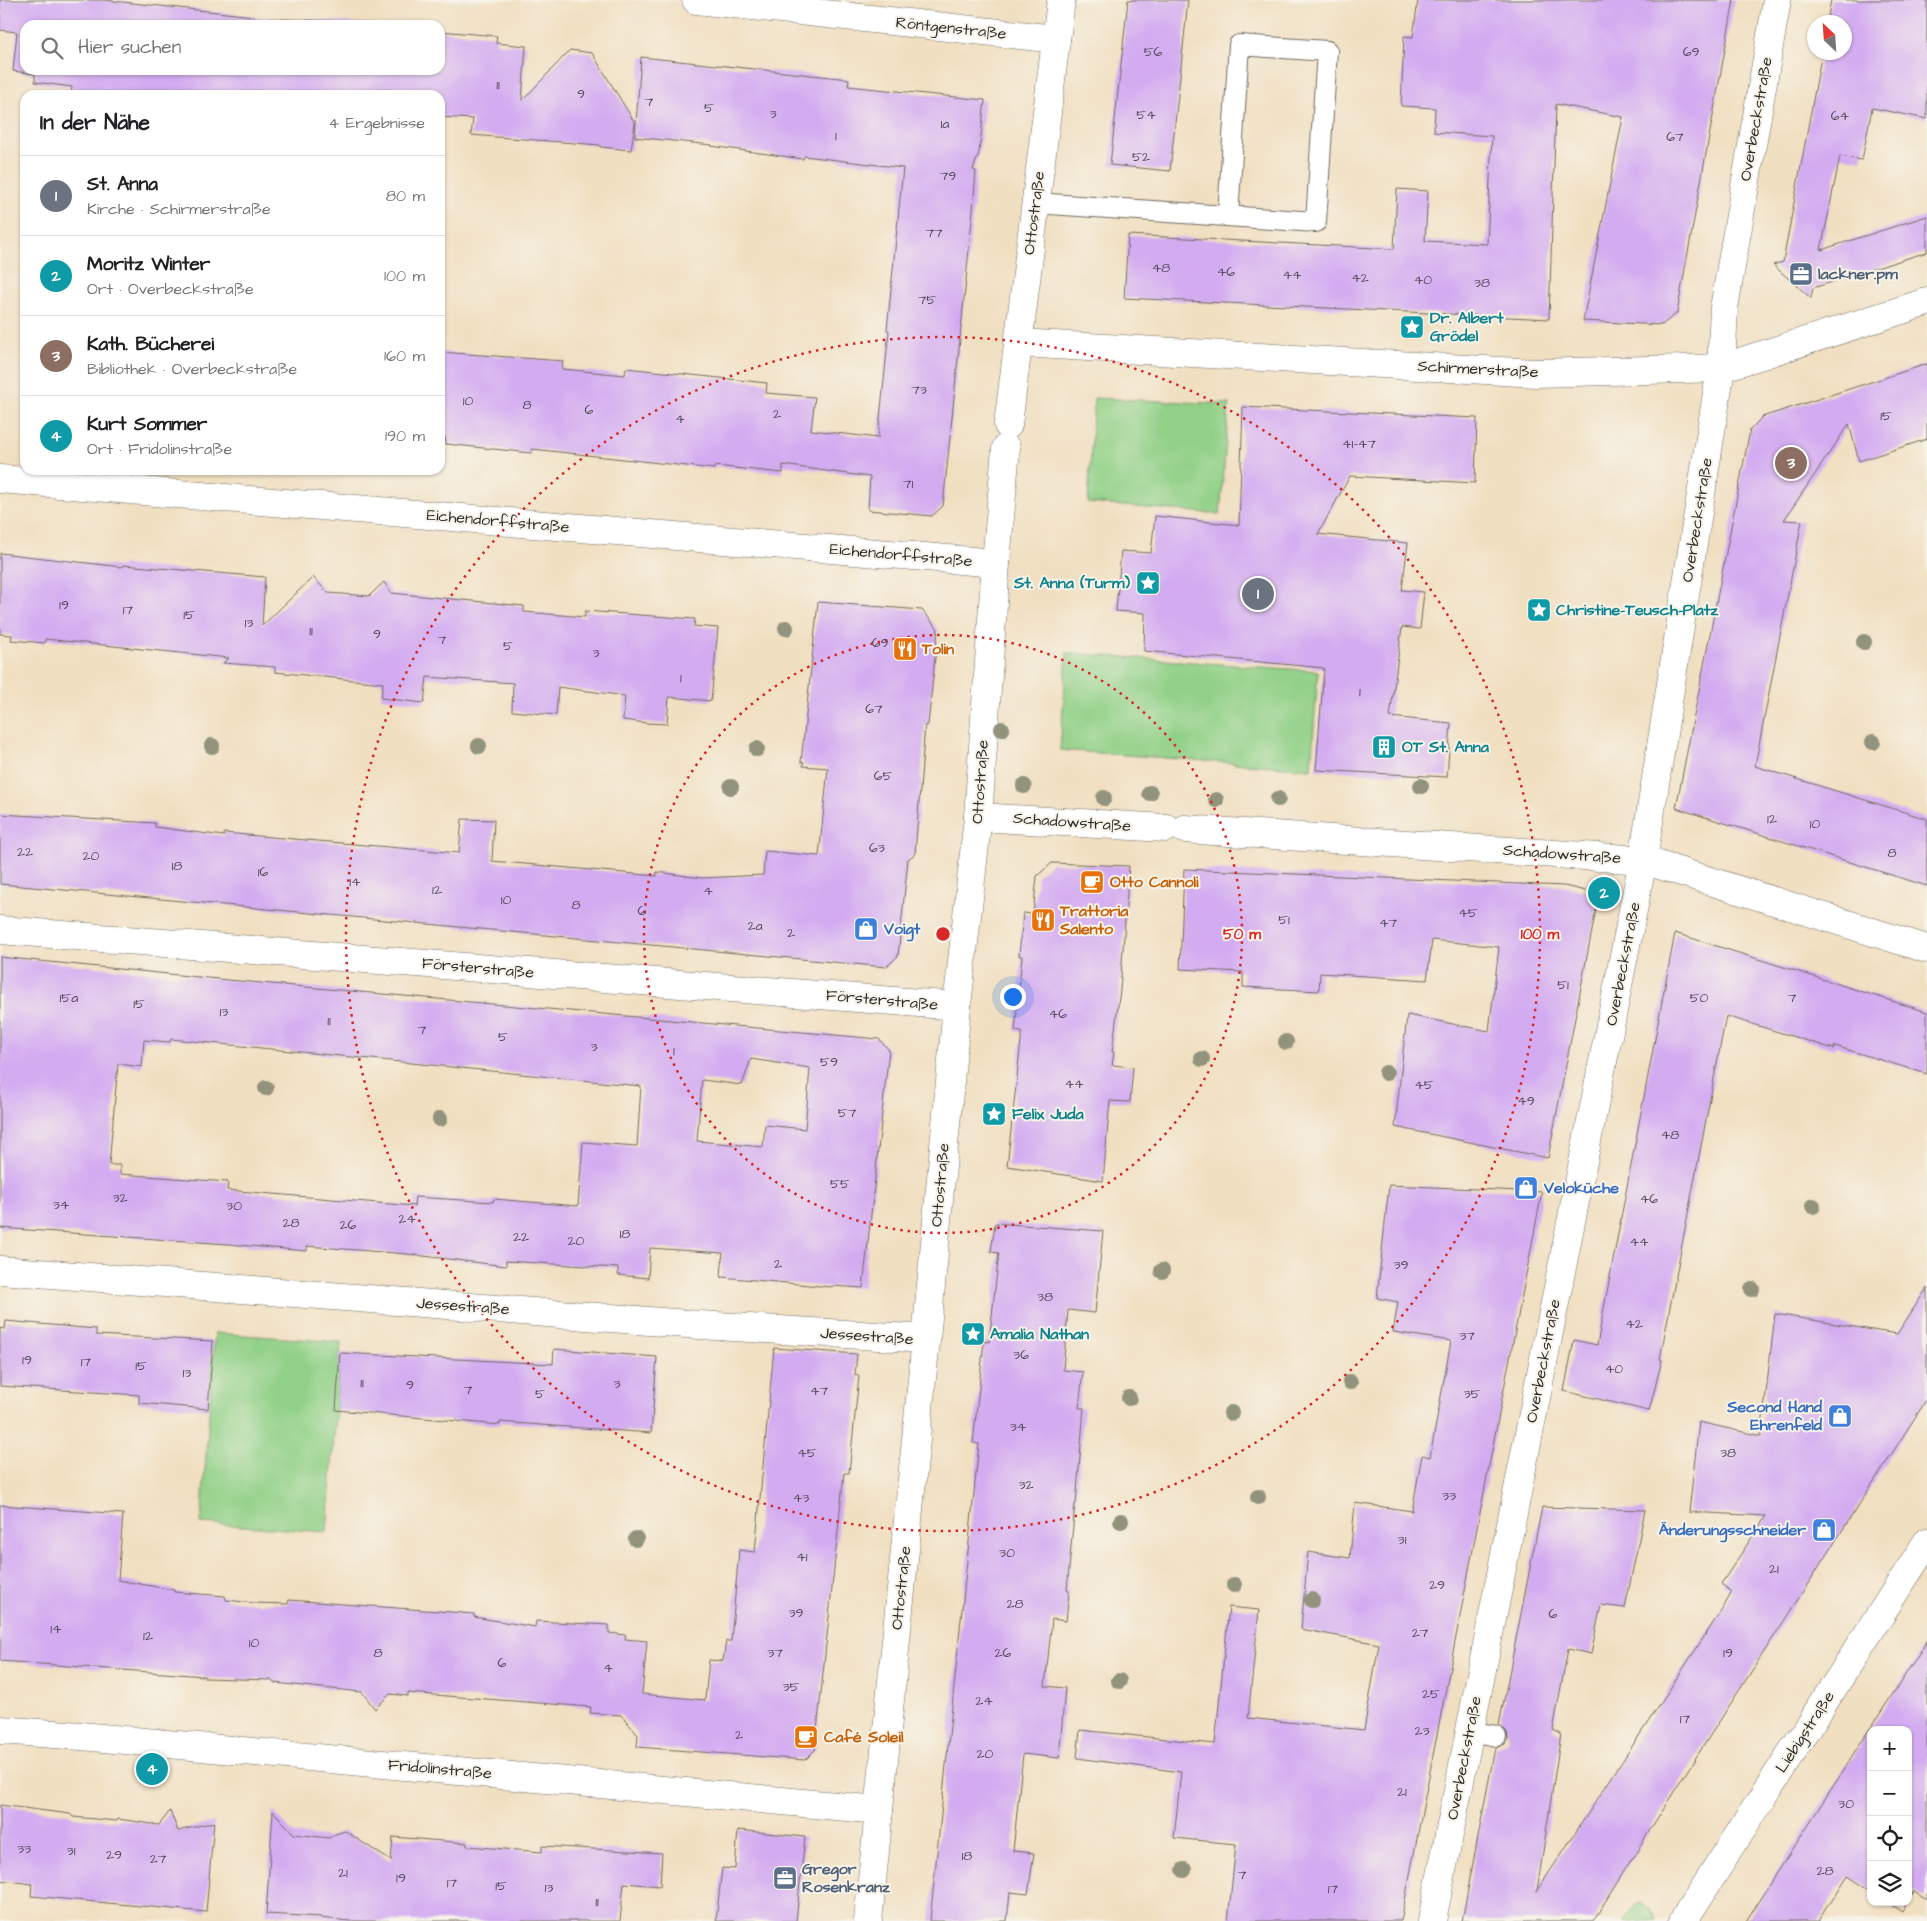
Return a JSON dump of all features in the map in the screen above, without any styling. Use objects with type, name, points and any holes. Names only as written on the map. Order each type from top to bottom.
[{"type":"street","name":"Röntgenstraße","points":[[696,0],[1056,39]]},
{"type":"street","name":"Ottostraße","points":[[868,1921],[926,1339],[956,1006],[978,817],[1007,437],[1061,0]]},
{"type":"street","name":"Overbeckstraße","points":[[1432,1921],[1643,860],[1721,368],[1724,308],[1777,0]]},
{"type":"street","name":"Schirmerstraße","points":[[1019,343],[1536,373],[1721,368],[1927,302]]},
{"type":"street","name":"Eichendorffstraße","points":[[0,479],[996,563]]},
{"type":"street","name":"Schadowstraße","points":[[978,817],[1175,828],[1643,860],[1927,949]]},
{"type":"street","name":"Försterstraße","points":[[0,930],[956,1006]]},
{"type":"street","name":"Jessestraße","points":[[0,1270],[700,1324],[926,1339]]},
{"type":"street","name":"Liebigstraße","points":[[1683,1921],[1927,1542]]},
{"type":"street","name":"Fridolinstraße","points":[[0,1730],[879,1810]]},
{"type":"lane","points":[[1035,203],[1316,222],[1327,51],[1239,45],[1228,216]]},
{"type":"lane","points":[[1470,1731],[1496,1736]]},
{"type":"green space","points":[[1094,398],[1229,404],[1220,514],[1088,503]]},
{"type":"green space","points":[[1067,653],[1318,671],[1311,769],[1060,750]]},
{"type":"green space","points":[[215,1333],[341,1342],[327,1532],[201,1523]]},
{"type":"green space","points":[[1641,1903],[1650,1910],[1654,1921],[1624,1921],[1634,1905]]},
{"type":"building","points":[[0,0],[104,0],[254,16],[254,18],[306,20],[20,20],[20,72],[13,71],[17,32],[0,30]]},
{"type":"building","points":[[1128,0],[1188,0],[1170,171],[1110,165]]},
{"type":"building","points":[[1418,0],[1734,0],[1677,313],[1662,325],[1583,321],[1623,117],[1556,104],[1549,319],[1124,298],[1128,235],[1394,249],[1397,189],[1428,191],[1425,241],[1487,244],[1492,136],[1434,132],[1435,108],[1401,106],[1404,36],[1413,37]]},
{"type":"building","points":[[1831,0],[1927,0],[1927,119],[1872,108],[1862,160],[1840,156],[1821,250],[1927,216],[1927,252],[1813,288],[1811,298],[1773,265],[1783,262],[1821,60],[1852,60],[1852,15],[1828,15]]},
{"type":"building","points":[[445,31],[497,36],[496,43],[526,46],[522,101],[570,50],[592,53],[635,123],[631,150],[600,147],[600,145],[471,135],[473,119],[445,117],[445,90],[72,90],[72,87],[35,82],[35,75],[445,75]]},
{"type":"building","points":[[641,57],[849,79],[848,86],[985,100],[979,153],[973,170],[976,171],[973,210],[943,506],[932,516],[868,510],[870,477],[783,465],[783,473],[715,466],[714,469],[532,449],[531,453],[446,444],[445,352],[563,361],[562,369],[625,375],[626,368],[767,383],[766,393],[815,397],[811,430],[878,438],[903,168],[804,156],[803,159],[712,145],[635,137]]},
{"type":"building","points":[[1927,364],[1927,439],[1859,461],[1849,424],[1784,520],[1802,521],[1755,766],[1927,819],[1927,886],[1676,808],[1750,430],[1762,417]]},
{"type":"building","points":[[1243,407],[1477,418],[1475,483],[1350,476],[1318,534],[1408,543],[1402,590],[1424,592],[1420,629],[1402,627],[1390,717],[1451,723],[1447,777],[1316,770],[1324,668],[1144,651],[1145,613],[1116,611],[1121,551],[1151,553],[1155,516],[1239,525]]},
{"type":"building","points":[[0,553],[122,567],[123,565],[265,577],[262,626],[313,577],[328,593],[369,596],[384,582],[391,593],[524,606],[524,612],[585,617],[585,611],[695,619],[694,626],[718,628],[711,701],[669,697],[667,724],[646,723],[623,720],[625,696],[558,687],[556,715],[512,711],[513,683],[427,677],[424,703],[381,698],[383,683],[275,672],[275,667],[223,663],[229,658],[45,639],[45,643],[11,640],[12,635],[0,634]]},
{"type":"building","points":[[818,602],[922,610],[938,629],[928,725],[925,725],[915,854],[908,859],[898,956],[886,967],[0,884],[0,814],[155,823],[155,827],[224,836],[224,833],[459,853],[462,819],[494,820],[492,861],[657,876],[657,872],[702,878],[763,875],[765,851],[819,856],[828,768],[803,766],[804,762],[801,762]]},
{"type":"building","points":[[1052,863],[1129,866],[1120,990],[1112,1065],[1133,1067],[1130,1102],[1110,1101],[1103,1181],[1007,1166],[1022,1032],[1015,1031],[1022,956],[1019,956],[1023,913],[1033,914],[1037,876]]},
{"type":"building","points":[[1184,869],[1564,886],[1599,894],[1548,1158],[1395,1127],[1407,1015],[1489,1031],[1499,947],[1432,940],[1427,980],[1320,973],[1319,991],[1243,987],[1243,972],[1180,969]]},
{"type":"building","points":[[1675,933],[1927,1012],[1927,1074],[1835,1046],[1834,1049],[1726,1016],[1660,1359],[1662,1360],[1649,1411],[1564,1391],[1574,1340],[1597,1345]]},
{"type":"building","points":[[0,957],[228,980],[879,1039],[889,1050],[863,1288],[721,1277],[723,1253],[650,1248],[648,1278],[618,1275],[618,1268],[506,1261],[506,1266],[407,1254],[307,1246],[307,1251],[0,1228]],"holes":[[[171,1039],[641,1086],[637,1146],[583,1142],[578,1206],[494,1199],[493,1202],[415,1197],[414,1206],[227,1190],[228,1182],[120,1174],[120,1165],[109,1165],[118,1064],[142,1067],[144,1040],[170,1042]],[[751,1059],[810,1068],[805,1129],[765,1125],[763,1147],[697,1141],[702,1080],[742,1085]]]},
{"type":"building","points":[[1389,1185],[1542,1192],[1401,1921],[1228,1921],[1236,1844],[1174,1838],[1181,1772],[1077,1758],[1080,1730],[1215,1744],[1229,1607],[1259,1610],[1248,1718],[1364,1730],[1379,1644],[1301,1629],[1308,1552],[1350,1558],[1355,1503],[1412,1511],[1422,1455],[1430,1457],[1451,1341],[1393,1332],[1398,1302],[1377,1298]]},
{"type":"building","points":[[995,1223],[1103,1231],[1095,1313],[1068,1310],[1063,1370],[1083,1372],[1079,1408],[1084,1408],[1067,1590],[1069,1591],[1066,1621],[1052,1619],[1045,1686],[1065,1688],[1059,1758],[1023,1754],[1013,1851],[1034,1853],[1028,1894],[1010,1892],[1007,1921],[930,1921],[979,1444],[973,1443],[984,1341],[989,1342],[999,1253],[991,1252]]},
{"type":"building","points":[[1927,1288],[1927,1399],[1675,1790],[1593,1921],[1462,1921],[1495,1748],[1505,1744],[1508,1739],[1507,1732],[1499,1725],[1542,1507],[1645,1510],[1625,1608],[1601,1605],[1591,1654],[1568,1649],[1553,1730],[1561,1734],[1537,1891],[1723,1608],[1732,1592],[1721,1584],[1766,1516],[1689,1512],[1699,1422],[1761,1436],[1775,1314],[1897,1334]]},
{"type":"building","points":[[6,1321],[96,1329],[96,1335],[213,1341],[208,1409],[139,1403],[139,1395],[0,1386],[0,1328],[5,1329]]},
{"type":"building","points":[[774,1348],[857,1354],[855,1375],[859,1376],[849,1473],[844,1473],[815,1750],[805,1760],[637,1747],[638,1735],[621,1715],[590,1713],[591,1707],[408,1693],[408,1696],[390,1694],[375,1709],[362,1692],[274,1683],[271,1680],[205,1678],[204,1676],[0,1661],[0,1505],[123,1514],[118,1580],[174,1590],[174,1592],[225,1596],[226,1600],[254,1603],[288,1604],[289,1600],[474,1614],[474,1617],[535,1627],[536,1621],[609,1625],[609,1633],[626,1635],[625,1639],[647,1641],[642,1694],[705,1700],[709,1660],[723,1661],[726,1641],[731,1641],[739,1550],[755,1552]]},
{"type":"building","points":[[554,1349],[657,1357],[651,1433],[500,1422],[500,1425],[336,1410],[340,1353],[553,1364]]},
{"type":"building","points":[[1927,1641],[1927,1899],[1914,1891],[1912,1894],[1912,1726],[1872,1726]]},
{"type":"building","points":[[1867,1734],[1867,1887],[1848,1875],[1819,1921],[1746,1921]]},
{"type":"building","points":[[0,1805],[70,1814],[73,1817],[117,1821],[118,1819],[159,1825],[170,1811],[178,1831],[214,1822],[206,1912],[31,1896],[32,1884],[0,1880]]},
{"type":"building","points":[[273,1811],[294,1834],[329,1838],[345,1831],[391,1861],[393,1837],[467,1843],[467,1846],[542,1852],[542,1846],[662,1853],[660,1886],[624,1883],[620,1921],[349,1921],[321,1917],[266,1914]]},
{"type":"building","points":[[738,1830],[805,1837],[796,1921],[716,1921],[722,1868],[735,1869]]},
{"type":"building","points":[[1894,1906],[1905,1906],[1902,1911]]},
{"type":"place","name":"lackner.pm","points":[[1801,274]]},
{"type":"place","name":"Dr. Albert Grödel","points":[[1412,327]]},
{"type":"place","name":"Kath. Bücherei","points":[[1791,463]]},
{"type":"place","name":"St. Anna (Turm)","points":[[1148,583]]},
{"type":"place","name":"St. Anna","points":[[1258,594]]},
{"type":"place","name":"Christine-Teusch-Platz","points":[[1539,610]]},
{"type":"place","name":"Tolin","points":[[905,649]]},
{"type":"place","name":"OT St. Anna","points":[[1384,747]]},
{"type":"place","name":"Otto Cannoli","points":[[1092,882]]},
{"type":"place","name":"Moritz Winter","points":[[1604,893]]},
{"type":"place","name":"Trattoria Salento","points":[[1043,920]]},
{"type":"place","name":"Voigt","points":[[866,929]]},
{"type":"place","name":"Felix Juda","points":[[994,1114]]},
{"type":"place","name":"Veloküche","points":[[1526,1188]]},
{"type":"place","name":"Amalia Nathan","points":[[973,1334]]},
{"type":"place","name":"Second Hand Ehrenfeld","points":[[1840,1416]]},
{"type":"place","name":"Änderungsschneider","points":[[1824,1530]]},
{"type":"place","name":"Café Soleil","points":[[806,1737]]},
{"type":"place","name":"Kurt Sommer","points":[[152,1769]]},
{"type":"place","name":"Gregor Rosenkranz","points":[[785,1878]]}]
